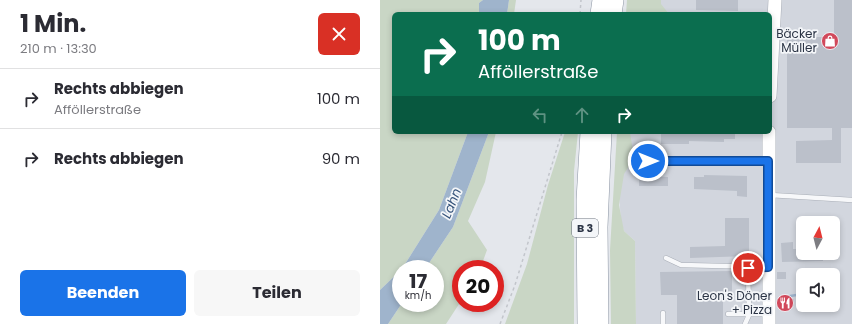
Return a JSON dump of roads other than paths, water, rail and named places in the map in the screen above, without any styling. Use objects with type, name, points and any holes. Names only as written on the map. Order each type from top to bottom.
[{"type":"highway","points":[[599,12],[600,0]]},
{"type":"highway","points":[[613,12],[615,0]]},
{"type":"highway","name":"B 3","points":[[586,324],[585,200],[589,134]]},
{"type":"highway","name":"B 3","points":[[600,324],[599,227],[603,134]]},
{"type":"main road","points":[[772,64],[776,0]]},
{"type":"main road","points":[[769,134],[769,319]]},
{"type":"lane","points":[[648,161],[768,161]]},
{"type":"lane","points":[[768,195],[852,200]]},
{"type":"lane","points":[[666,258],[681,265],[748,268],[768,267]]},
{"type":"lane","points":[[745,324],[749,315],[748,268]]},
{"type":"lane","points":[[663,313],[663,324]]},
{"type":"lane","points":[[728,314],[749,315],[769,319]]},
{"type":"water","points":[[483,0],[509,0],[507,12],[479,12],[479,3]]},
{"type":"water","name":"Lahn","points":[[467,134],[488,134],[453,227],[431,260],[408,260],[439,210]]},
{"type":"water","points":[[392,279],[392,312],[396,312],[388,324],[380,324],[380,290]]},
{"type":"waterway","points":[[790,296],[796,295]]},
{"type":"place","name":"Bäcker Müller","points":[[830,41]]},
{"type":"place","name":"Leon's Döner + Pizza","points":[[785,303]]}]
